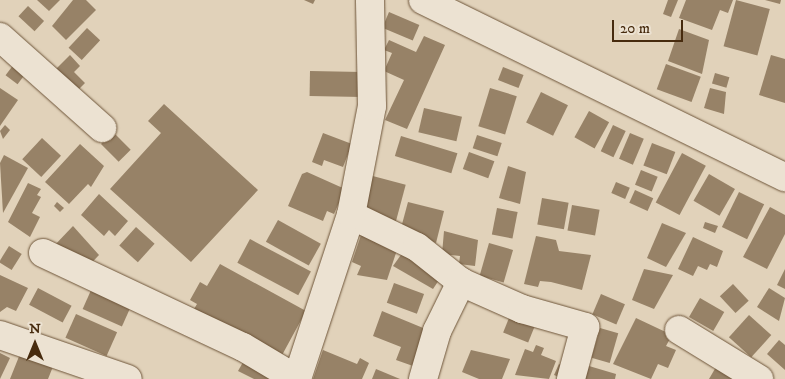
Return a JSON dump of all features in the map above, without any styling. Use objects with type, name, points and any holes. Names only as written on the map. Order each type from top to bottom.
[{"type":"street","points":[[43,253],[243,346],[297,379],[351,215],[372,106],[370,0]]},
{"type":"street","points":[[422,0],[785,177]]},
{"type":"street","points":[[0,37],[102,128]]},
{"type":"street","points":[[351,215],[417,247],[461,282],[522,309],[585,327],[571,379]]},
{"type":"street","points":[[424,379],[437,331],[461,282]]},
{"type":"street","points":[[679,330],[759,379]]},
{"type":"street","points":[[0,334],[128,379]]},
{"type":"building","points":[[37,0],[60,0],[49,11]]},
{"type":"building","points":[[73,0],[86,0],[96,10],[66,40],[52,26]]},
{"type":"building","points":[[304,0],[315,0],[313,4]]},
{"type":"building","points":[[668,0],[678,0],[671,17],[663,14]]},
{"type":"building","points":[[686,0],[733,0],[728,13],[720,10],[712,30],[679,18]]},
{"type":"building","points":[[736,0],[770,9],[757,55],[724,46]]},
{"type":"building","points":[[765,0],[781,0],[780,4]]},
{"type":"building","points":[[28,6],[44,21],[35,31],[18,16]]},
{"type":"building","points":[[389,12],[419,25],[413,41],[382,28]]},
{"type":"building","points":[[87,28],[100,40],[82,60],[69,48]]},
{"type":"building","points":[[679,29],[709,40],[702,74],[668,61]]},
{"type":"building","points":[[424,36],[445,45],[407,129],[385,120],[404,80],[384,71],[392,53],[384,50],[389,40],[416,52]]},
{"type":"building","points":[[70,55],[80,66],[74,72],[85,83],[76,92],[54,71]]},
{"type":"building","points":[[771,55],[785,59],[785,103],[759,95]]},
{"type":"building","points":[[17,60],[29,69],[18,84],[6,75]]},
{"type":"building","points":[[666,64],[701,77],[692,102],[657,89]]},
{"type":"building","points":[[503,67],[524,75],[519,88],[498,80]]},
{"type":"building","points":[[310,71],[362,72],[362,97],[310,96]]},
{"type":"building","points":[[715,73],[729,77],[726,88],[712,84]]},
{"type":"building","points":[[0,88],[18,100],[0,126]]},
{"type":"building","points":[[490,88],[517,96],[505,134],[478,126]]},
{"type":"building","points":[[710,88],[726,92],[724,114],[704,108]]},
{"type":"building","points":[[541,92],[568,105],[553,136],[526,123]]},
{"type":"building","points":[[164,104],[258,190],[191,262],[110,189],[161,133],[148,121]]},
{"type":"building","points":[[424,108],[462,117],[456,141],[418,132]]},
{"type":"building","points":[[589,111],[609,122],[595,148],[574,137]]},
{"type":"building","points":[[5,125],[10,130],[3,139],[0,131]]},
{"type":"building","points":[[613,125],[626,131],[613,157],[601,151]]},
{"type":"building","points":[[113,132],[131,150],[119,162],[101,144]]},
{"type":"building","points":[[323,133],[352,144],[343,167],[324,160],[322,166],[312,162]]},
{"type":"building","points":[[630,133],[644,139],[633,165],[619,159]]},
{"type":"building","points":[[477,135],[502,143],[497,156],[473,148]]},
{"type":"building","points":[[401,136],[457,153],[451,173],[395,156]]},
{"type":"building","points":[[42,138],[61,156],[41,177],[22,159]]},
{"type":"building","points":[[652,143],[675,152],[667,174],[643,165]]},
{"type":"building","points":[[80,144],[104,166],[91,187],[88,184],[69,204],[45,182]]},
{"type":"building","points":[[469,152],[494,161],[488,178],[463,169]]},
{"type":"building","points":[[682,153],[706,166],[680,215],[656,202]]},
{"type":"building","points":[[4,155],[28,168],[3,213],[0,163]]},
{"type":"building","points":[[508,166],[526,172],[520,204],[499,198]]},
{"type":"building","points":[[641,170],[658,177],[652,192],[635,185]]},
{"type":"building","points":[[307,172],[345,189],[334,214],[327,211],[323,221],[288,206],[302,174]]},
{"type":"building","points":[[709,174],[735,189],[719,216],[694,201]]},
{"type":"building","points":[[369,175],[406,185],[396,222],[359,212]]},
{"type":"building","points":[[616,182],[630,188],[625,199],[611,193]]},
{"type":"building","points":[[28,183],[41,189],[37,195],[41,197],[32,213],[40,217],[30,237],[8,222]]},
{"type":"building","points":[[635,190],[653,198],[648,211],[629,203]]},
{"type":"building","points":[[739,192],[764,204],[747,239],[722,227]]},
{"type":"building","points":[[99,194],[128,221],[115,236],[109,230],[104,236],[81,215]]},
{"type":"building","points":[[542,198],[569,203],[564,229],[537,225]]},
{"type":"building","points":[[57,202],[64,208],[60,212],[54,206]]},
{"type":"building","points":[[408,202],[444,211],[436,243],[401,228]]},
{"type":"building","points":[[572,205],[600,210],[595,235],[567,231]]},
{"type":"building","points":[[770,207],[785,215],[785,234],[767,269],[743,257]]},
{"type":"building","points":[[497,208],[518,212],[512,239],[492,235]]},
{"type":"building","points":[[278,220],[321,244],[309,266],[266,242]]},
{"type":"building","points":[[705,222],[718,226],[715,233],[703,228]]},
{"type":"building","points":[[662,223],[686,233],[666,267],[647,258]]},
{"type":"building","points":[[73,226],[99,255],[85,270],[52,248]]},
{"type":"building","points":[[136,227],[155,244],[138,262],[119,246]]},
{"type":"building","points":[[444,231],[478,240],[475,266],[459,264],[460,256],[442,254]]},
{"type":"building","points":[[361,235],[398,247],[387,280],[357,275],[361,266],[352,262]]},
{"type":"building","points":[[536,236],[556,240],[559,251],[591,255],[582,290],[551,282],[540,281],[538,287],[524,284]]},
{"type":"building","points":[[693,237],[723,251],[717,267],[710,264],[707,270],[698,266],[693,276],[678,269]]},
{"type":"building","points":[[250,239],[311,271],[298,295],[237,263]]},
{"type":"building","points":[[489,243],[513,250],[504,283],[480,276]]},
{"type":"building","points":[[9,246],[22,254],[12,270],[0,263]]},
{"type":"building","points":[[403,252],[441,277],[433,289],[393,266]]},
{"type":"building","points":[[220,264],[306,311],[281,357],[194,309],[197,304],[190,300],[200,282],[207,286]]},
{"type":"building","points":[[644,269],[673,275],[654,309],[632,300]]},
{"type":"building","points":[[785,269],[785,289],[777,285]]},
{"type":"building","points":[[0,275],[28,288],[16,311],[7,307],[0,312]]},
{"type":"building","points":[[394,283],[424,294],[417,314],[387,303]]},
{"type":"building","points":[[733,284],[749,301],[736,313],[720,296]]},
{"type":"building","points":[[38,288],[72,306],[63,323],[29,305]]},
{"type":"building","points":[[92,288],[131,305],[122,327],[83,309]]},
{"type":"building","points":[[769,288],[785,298],[779,321],[757,307]]},
{"type":"building","points":[[601,294],[625,304],[616,324],[592,314]]},
{"type":"building","points":[[700,298],[724,312],[713,331],[689,317]]},
{"type":"building","points":[[382,311],[428,330],[413,366],[396,360],[401,347],[373,336]]},
{"type":"building","points":[[511,313],[536,323],[528,343],[503,332]]},
{"type":"building","points":[[76,314],[117,332],[107,356],[65,338]]},
{"type":"building","points":[[749,315],[771,335],[751,357],[729,337]]},
{"type":"building","points":[[636,318],[672,335],[666,346],[676,350],[668,368],[658,364],[651,379],[613,364]]},
{"type":"building","points":[[600,328],[618,333],[610,363],[591,358]]},
{"type":"building","points":[[779,340],[785,345],[785,370],[767,354]]},
{"type":"building","points":[[536,345],[544,348],[541,355],[556,361],[549,379],[515,375],[525,349],[533,352]]},
{"type":"building","points":[[323,350],[357,364],[360,358],[369,363],[362,379],[313,379]]},
{"type":"building","points":[[471,350],[510,359],[502,379],[479,379],[462,372]]},
{"type":"building","points":[[0,353],[10,358],[0,379]]},
{"type":"building","points":[[20,354],[54,364],[48,379],[10,379]]},
{"type":"building","points":[[246,357],[278,379],[254,379],[238,371]]},
{"type":"building","points":[[559,364],[563,366],[559,377],[554,375]]},
{"type":"building","points":[[589,366],[616,374],[615,379],[585,379]]},
{"type":"building","points":[[716,367],[734,379],[709,379]]},
{"type":"building","points":[[376,369],[400,379],[372,379]]}]
